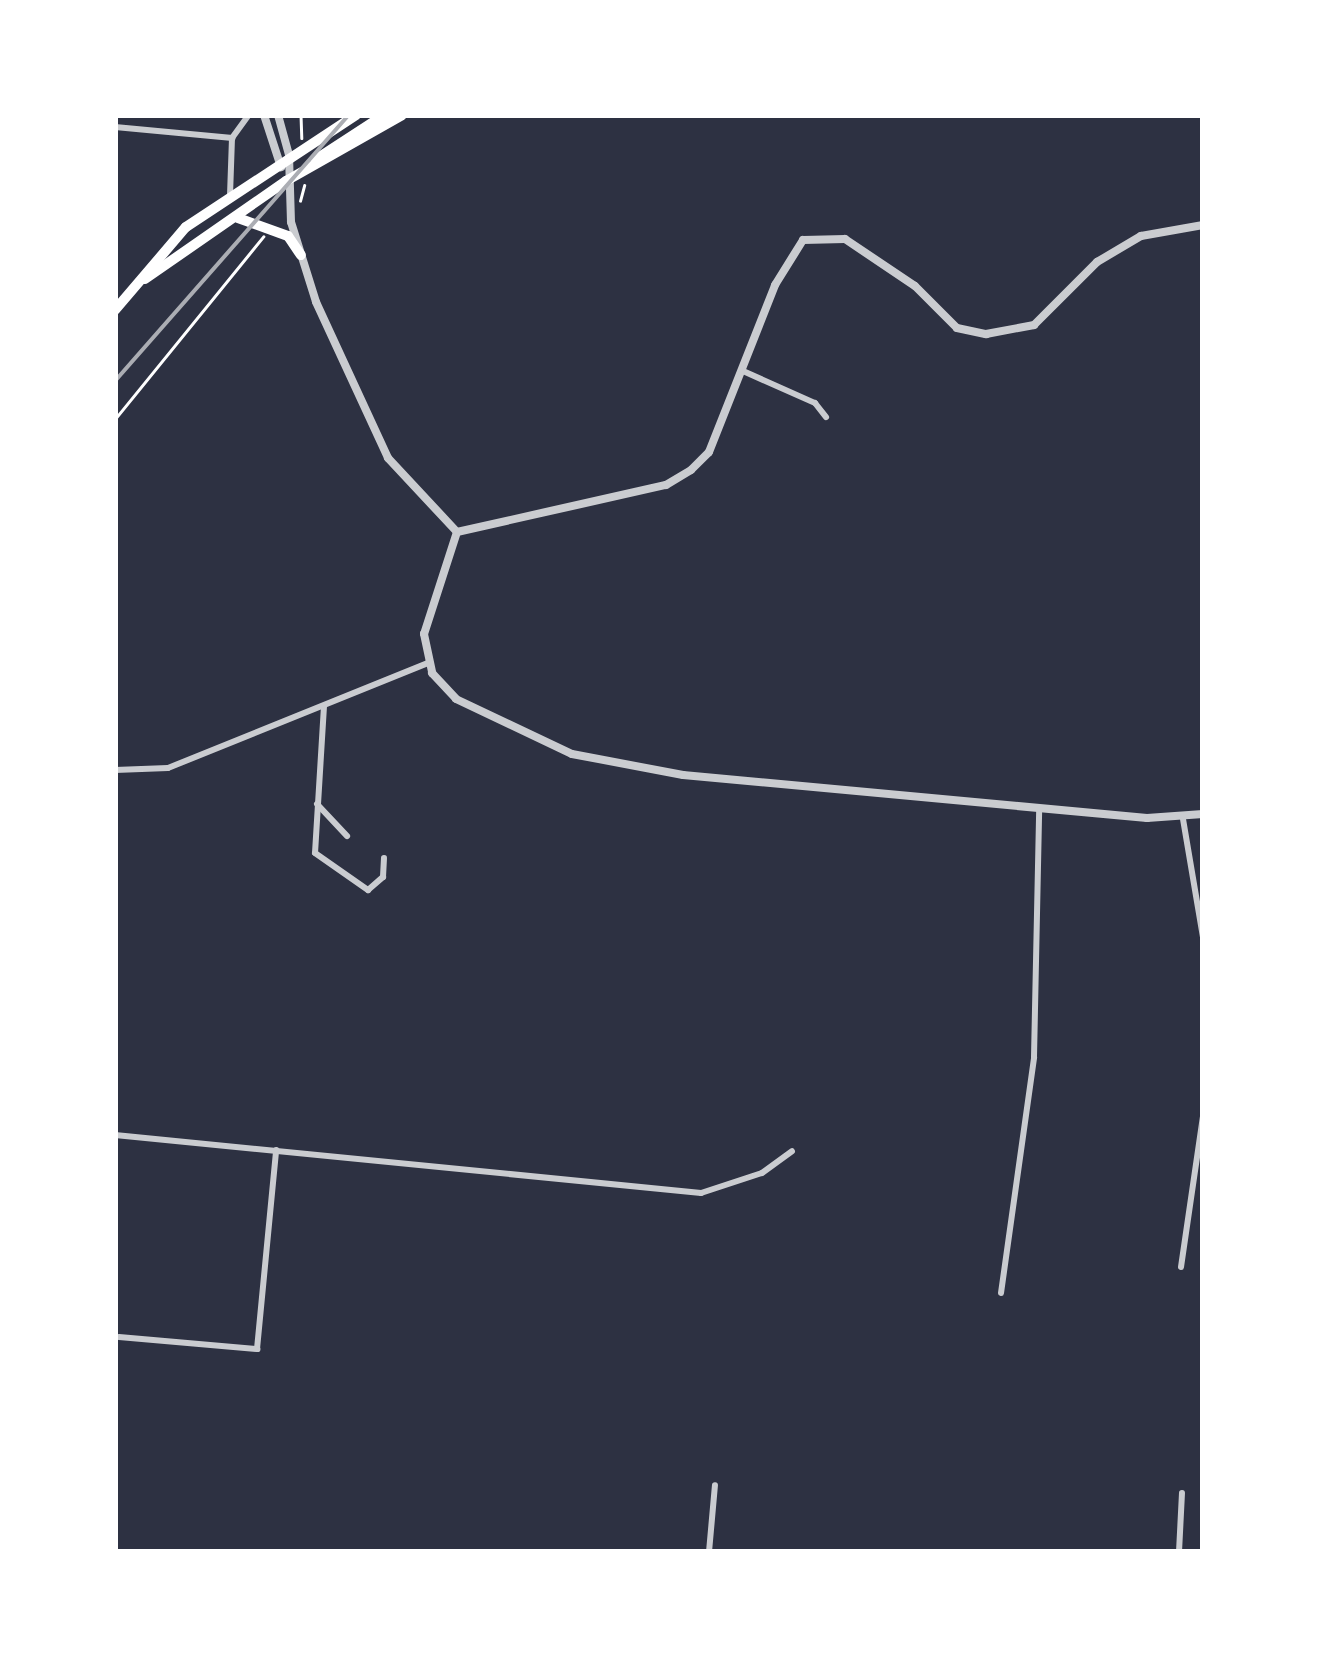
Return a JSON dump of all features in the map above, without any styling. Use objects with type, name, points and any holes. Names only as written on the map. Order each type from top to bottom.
[{"type":"main road","points":[[115,310],[144,279],[166,244],[230,194],[356,115]]},
{"type":"main road","points":[[144,279],[384,115]]},
{"type":"main road","points":[[286,181],[402,115]]},
{"type":"main road","points":[[238,218],[288,236],[301,255]]},
{"type":"street","points":[[230,194],[232,138],[250,115]]},
{"type":"street","points":[[264,115],[284,158]]},
{"type":"street","points":[[278,115],[301,255],[371,427],[409,484],[457,532]]},
{"type":"street","points":[[115,126],[232,138]]},
{"type":"street","points":[[457,532],[666,485],[708,452],[783,268],[802,240],[846,239],[914,286],[956,328],[980,334],[1034,325],[1097,262],[1141,236],[1203,224]]},
{"type":"street","points":[[742,371],[814,403],[826,417]]},
{"type":"street","points":[[457,532],[424,634],[428,664],[456,699],[600,763],[1040,808],[1183,819],[1203,814]]},
{"type":"street","points":[[115,770],[168,768],[428,664]]},
{"type":"street","points":[[324,706],[317,856],[368,890],[383,877],[384,858]]},
{"type":"street","points":[[317,804],[347,836]]},
{"type":"street","points":[[1001,1293],[1034,1056],[1040,808]]},
{"type":"street","points":[[1183,819],[1203,937]]},
{"type":"street","points":[[1181,1267],[1203,1116]]},
{"type":"street","points":[[115,1135],[716,1193],[792,1151]]},
{"type":"street","points":[[119,1337],[257,1350],[276,1150]]},
{"type":"street","points":[[709,1552],[715,1485]]},
{"type":"street","points":[[1179,1552],[1182,1493]]},
{"type":"path","points":[[115,419],[264,235]]},
{"type":"railway","points":[[115,381],[349,115]]}]
